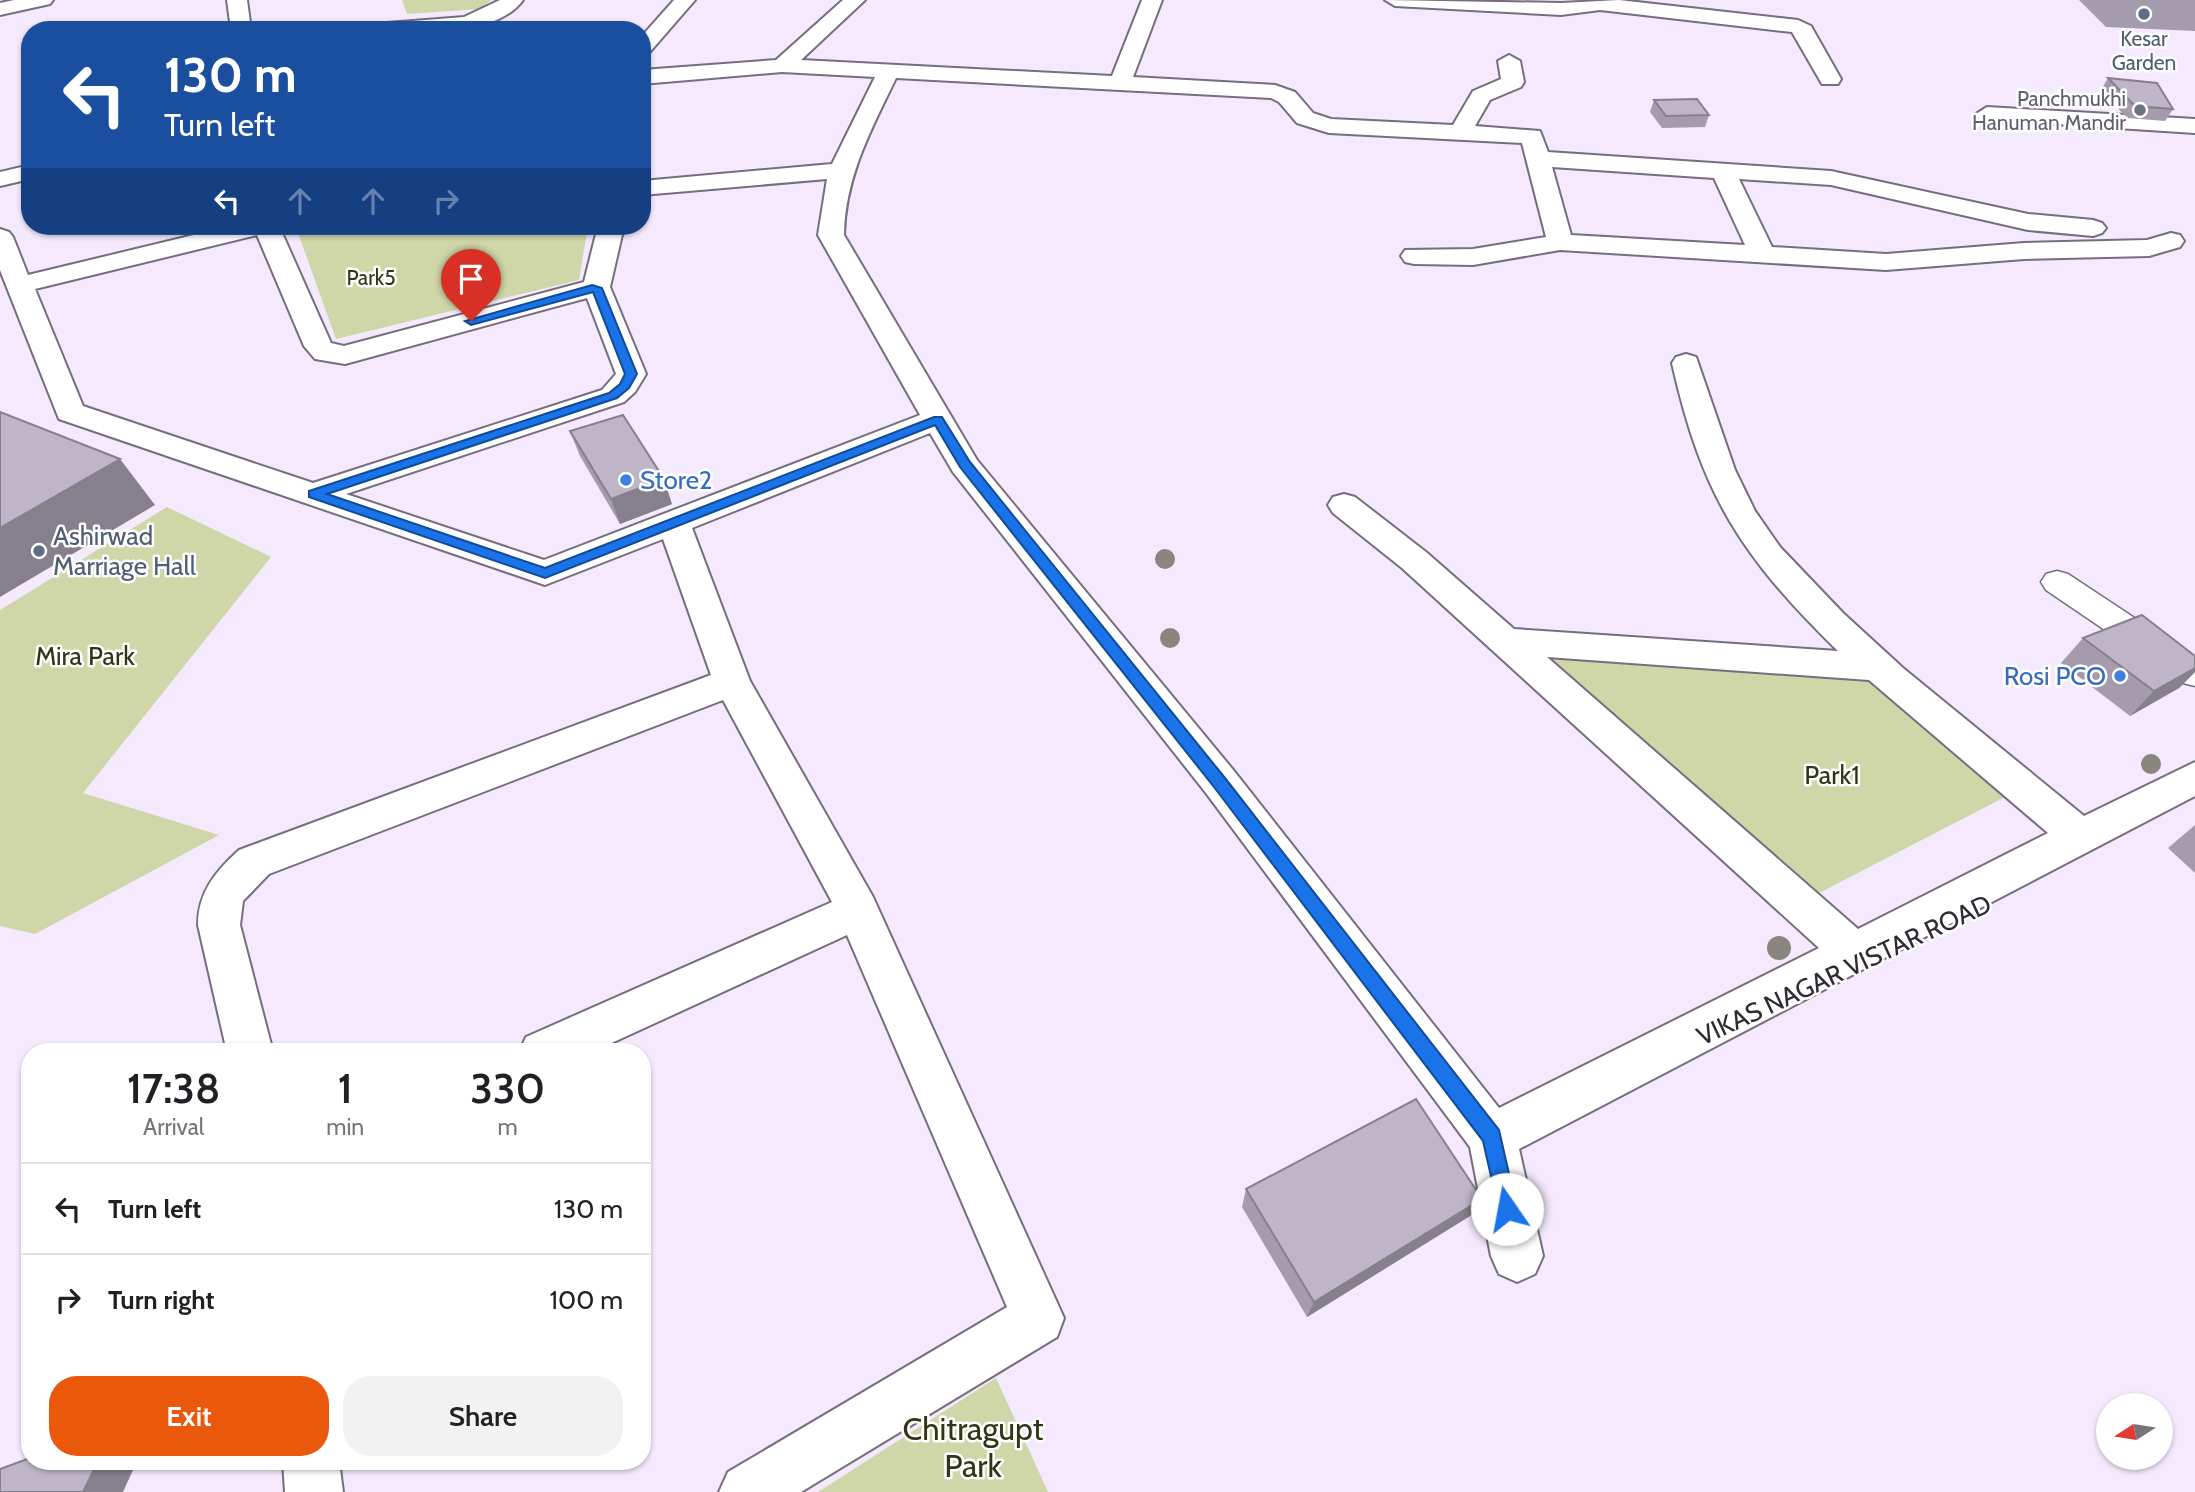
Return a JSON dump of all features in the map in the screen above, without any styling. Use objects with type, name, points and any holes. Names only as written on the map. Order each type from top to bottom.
[{"type":"street","points":[[0,9],[43,0]]},
{"type":"street","points":[[237,0],[240,21]]},
{"type":"street","points":[[390,21],[396,18],[489,18],[513,0]]},
{"type":"street","points":[[651,39],[685,0]]},
{"type":"street","points":[[782,65],[855,0]]},
{"type":"street","points":[[1120,83],[1152,0]]},
{"type":"street","points":[[1395,0],[1483,2],[1561,9],[1605,2],[1669,14],[1790,24],[1804,30],[1830,79]]},
{"type":"street","points":[[1461,131],[1481,96],[1513,82],[1509,61]]},
{"type":"street","points":[[651,76],[782,65],[887,75],[1259,89],[1287,97],[1305,118],[1329,126],[1527,134],[1535,138],[1560,242]]},
{"type":"street","points":[[887,75],[852,141],[830,208],[831,235],[964,464],[1220,782],[1492,1137],[1517,1256]]},
{"type":"street","points":[[887,75],[846,262],[1456,1090]]},
{"type":"street","points":[[1987,114],[2121,124],[2195,126]]},
{"type":"street","points":[[1540,159],[1831,178],[2028,222],[2110,230],[2183,242]]},
{"type":"street","points":[[651,187],[842,170]]},
{"type":"street","points":[[1723,172],[1763,255]]},
{"type":"street","points":[[0,178],[21,174]]},
{"type":"street","points":[[19,285],[227,235]]},
{"type":"street","points":[[268,235],[318,346],[325,353],[345,355],[596,288]]},
{"type":"street","points":[[313,494],[613,396],[625,386],[631,374],[596,288],[609,235]]},
{"type":"street","points":[[0,237],[70,412],[545,573],[938,419]]},
{"type":"street","points":[[1414,256],[1462,258],[1560,242],[1886,262],[2024,251],[2149,248],[2183,242]]},
{"type":"street","points":[[1686,363],[1700,420],[1720,475],[1750,531],[1787,579],[1875,667],[2080,836]]},
{"type":"street","points":[[1344,505],[1414,560],[1854,952]]},
{"type":"street","points":[[674,523],[732,682],[858,909],[1038,1318],[748,1492]]},
{"type":"street","points":[[1505,641],[1875,667]]},
{"type":"street","points":[[248,1043],[219,925],[218,908],[225,888],[254,862],[732,682]]},
{"type":"street","points":[[1492,1137],[2195,778]]},
{"type":"street","name":"VIKAS NAGAR VISTAR ROAD","points":[[1492,1137],[2195,803]]},
{"type":"street","points":[[561,1043],[858,909]]},
{"type":"street","points":[[312,1470],[314,1492]]},
{"type":"lane","points":[[2057,582],[2195,674]]},
{"type":"green space","points":[[402,0],[491,0],[480,9],[407,14]]},
{"type":"green space","name":"Park5","points":[[299,235],[586,235],[579,280],[336,339]]},
{"type":"green space","name":"Mira Park","points":[[167,507],[271,557],[83,793],[219,835],[35,934],[0,926],[0,610]]},
{"type":"green space","name":"Park1","points":[[1547,659],[1869,678],[2007,796],[1819,893]]},
{"type":"green space","name":"Chitragupt Park","points":[[996,1378],[1048,1492],[818,1492]]},
{"type":"building","points":[[2108,78],[2157,83],[2173,109],[2135,106]]},
{"type":"building","points":[[1697,99],[1709,115],[1666,116],[1654,100]]},
{"type":"building","points":[[0,412],[120,459],[0,528]]},
{"type":"building","points":[[623,415],[664,479],[611,499],[570,431]]},
{"type":"building","points":[[2142,615],[2195,656],[2195,668],[2154,691],[2083,638]]},
{"type":"building","points":[[1416,1099],[1482,1199],[1314,1302],[1246,1189]]},
{"type":"building","points":[[21,1461],[21,1470],[94,1470],[83,1492],[0,1492],[0,1469]]},
{"type":"place","name":"Kesar Garden","points":[[2144,14]]},
{"type":"place","name":"Panchmukhi Hanuman Mandir","points":[[2140,110]]},
{"type":"place","name":"Store2","points":[[626,480]]},
{"type":"place","name":"Ashirwad Marriage Hall","points":[[39,551]]},
{"type":"place","name":"Rosi PCO","points":[[2120,676]]},
{"type":"route","points":[[471,321],[596,288],[631,374],[625,386],[613,396],[313,494],[545,573],[938,419],[964,464],[1220,782],[1492,1137],[1507,1209]]}]
